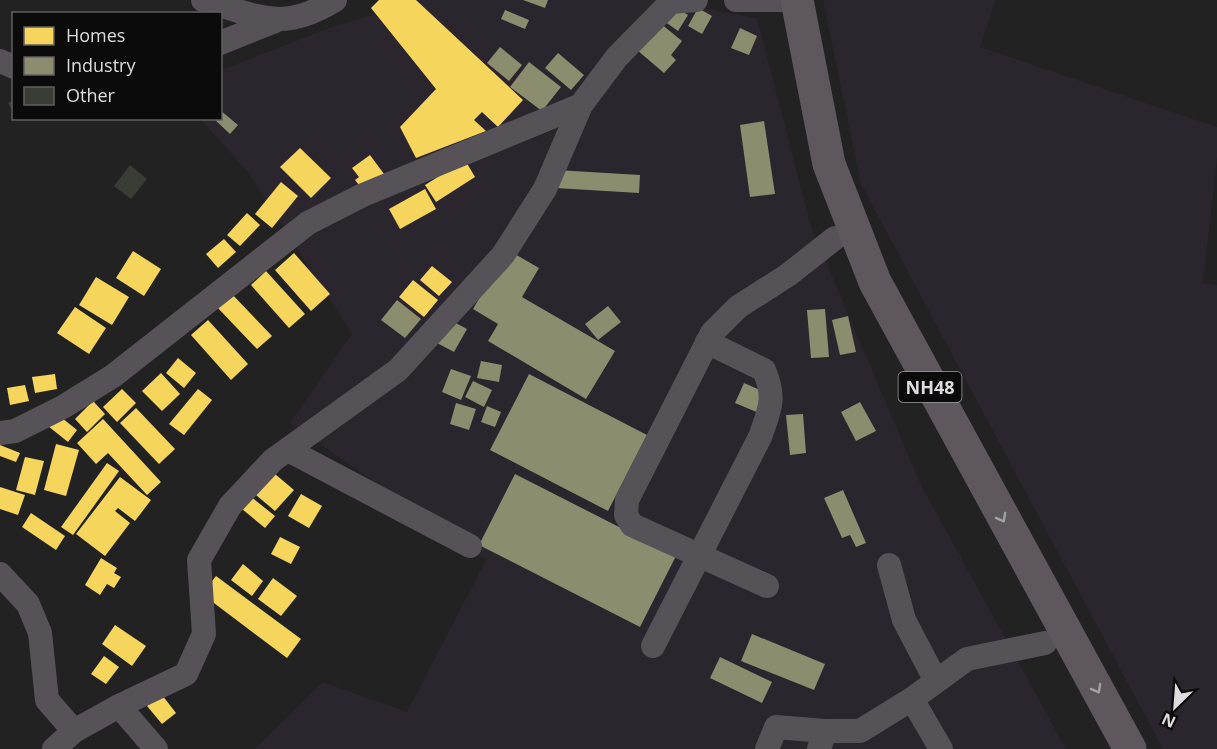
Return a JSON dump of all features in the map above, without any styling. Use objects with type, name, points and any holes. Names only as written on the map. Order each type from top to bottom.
[{"type":"highway","name":"NH48","points":[[784,0],[789,70],[810,169],[835,238],[862,300],[1045,643],[1106,749]]},
{"type":"highway","name":"NH48","points":[[784,0],[829,164],[874,282],[1130,749]]},
{"type":"street","points":[[203,0],[274,21]]},
{"type":"street","points":[[222,42],[274,21],[314,13],[335,0]]},
{"type":"street","points":[[54,749],[74,731],[119,706],[186,674],[204,634],[199,560],[230,506],[273,460],[398,370],[503,255],[545,189],[581,105],[617,57],[671,2],[701,0]]},
{"type":"street","points":[[736,0],[784,0]]},
{"type":"street","points":[[0,433],[15,431],[63,407],[113,376],[308,223],[363,195],[581,105]]},
{"type":"street","points":[[767,586],[632,525],[626,515],[627,500],[711,333],[738,308],[788,275],[835,238]]},
{"type":"street","points":[[653,646],[760,437],[769,411],[772,388],[764,370],[707,342]]},
{"type":"street","points":[[288,450],[470,546]]},
{"type":"street","points":[[889,565],[904,620],[936,681]]},
{"type":"street","points":[[0,574],[28,604],[40,633],[47,700],[74,731]]},
{"type":"street","points":[[767,749],[776,727],[822,740],[860,731],[912,699],[967,659],[1045,643]]},
{"type":"street","points":[[912,699],[941,749]]},
{"type":"street","points":[[119,706],[156,749]]},
{"type":"shaded area","points":[[419,0],[661,0],[757,18],[811,227],[921,485],[1066,749],[255,749],[323,682],[407,712],[486,560],[290,423],[352,334],[247,171],[201,120],[222,120],[222,70],[332,27]]},
{"type":"shaded area","points":[[823,0],[996,0],[980,47],[1217,127],[1217,159],[1203,283],[1217,285],[1217,749],[1163,749],[861,184]]},
{"type":"building: Homes","points":[[379,0],[416,0],[523,100],[498,127],[482,112],[474,120],[486,131],[416,158],[400,127],[436,89],[371,8]]},
{"type":"building: Homes","points":[[300,148],[331,178],[311,198],[280,167]]},
{"type":"building: Homes","points":[[370,155],[384,174],[363,190],[355,180],[359,177],[352,168]]},
{"type":"building: Homes","points":[[465,160],[475,177],[436,202],[425,185]]},
{"type":"building: Homes","points":[[281,182],[298,196],[272,228],[255,214]]},
{"type":"building: Homes","points":[[425,189],[436,209],[400,229],[389,209]]},
{"type":"building: Homes","points":[[247,213],[260,225],[240,246],[227,235]]},
{"type":"building: Homes","points":[[224,239],[236,252],[218,268],[206,254]]},
{"type":"building: Homes","points":[[133,251],[161,269],[144,296],[116,278]]},
{"type":"building: Homes","points":[[294,253],[330,294],[311,311],[275,270]]},
{"type":"building: Homes","points":[[432,266],[452,282],[439,296],[420,280]]},
{"type":"building: Homes","points":[[266,271],[305,314],[289,328],[251,285]]},
{"type":"building: Homes","points":[[96,277],[129,297],[112,325],[79,305]]},
{"type":"building: Homes","points":[[413,280],[438,300],[424,317],[399,297]]},
{"type":"building: Homes","points":[[230,292],[272,336],[257,349],[216,306]]},
{"type":"building: Homes","points":[[75,307],[106,328],[89,354],[57,333]]},
{"type":"building: Homes","points":[[208,320],[248,364],[231,380],[191,335]]},
{"type":"building: Homes","points":[[178,358],[196,373],[184,388],[166,373]]},
{"type":"building: Homes","points":[[161,373],[180,394],[162,411],[142,391]]},
{"type":"building: Homes","points":[[55,374],[57,389],[35,393],[32,377]]},
{"type":"building: Homes","points":[[25,385],[29,401],[10,405],[7,388]]},
{"type":"building: Homes","points":[[122,389],[136,403],[117,422],[103,407]]},
{"type":"building: Homes","points":[[198,389],[212,400],[184,435],[169,424]]},
{"type":"building: Homes","points":[[93,401],[105,414],[87,432],[75,419]]},
{"type":"building: Homes","points":[[136,408],[175,449],[159,464],[120,423]]},
{"type":"building: Homes","points":[[57,414],[77,430],[68,442],[48,426]]},
{"type":"building: Homes","points":[[103,419],[161,482],[147,495],[108,453],[96,464],[77,443]]},
{"type":"building: Homes","points":[[56,444],[79,450],[66,496],[44,490]]},
{"type":"building: Homes","points":[[0,445],[20,453],[16,462],[0,456]]},
{"type":"building: Homes","points":[[25,457],[44,461],[35,495],[16,490]]},
{"type":"building: Homes","points":[[107,463],[119,471],[73,535],[61,527]]},
{"type":"building: Homes","points":[[275,474],[294,490],[275,511],[256,495]]},
{"type":"building: Homes","points":[[120,477],[151,500],[135,521],[118,508],[115,511],[130,523],[105,556],[76,534]]},
{"type":"building: Homes","points":[[0,487],[25,495],[18,515],[0,509]]},
{"type":"building: Homes","points":[[245,492],[275,516],[265,528],[236,504]]},
{"type":"building: Homes","points":[[301,494],[322,506],[309,528],[288,516]]},
{"type":"building: Homes","points":[[31,513],[65,536],[56,550],[22,527]]},
{"type":"building: Homes","points":[[280,537],[300,547],[291,564],[271,554]]},
{"type":"building: Homes","points":[[101,558],[117,568],[114,573],[121,577],[114,588],[107,584],[100,595],[85,585]]},
{"type":"building: Homes","points":[[243,564],[263,581],[252,596],[231,580]]},
{"type":"building: Homes","points":[[216,576],[301,639],[287,658],[202,594]]},
{"type":"building: Homes","points":[[273,578],[297,596],[281,616],[258,599]]},
{"type":"building: Homes","points":[[115,625],[146,646],[132,666],[102,644]]},
{"type":"building: Homes","points":[[104,656],[119,667],[106,684],[91,674]]},
{"type":"building: Homes","points":[[162,695],[176,713],[162,724],[147,706]]},
{"type":"building: Industry","points":[[523,0],[548,0],[545,8]]},
{"type":"building: Industry","points":[[674,6],[688,15],[678,31],[664,21]]},
{"type":"building: Industry","points":[[698,8],[712,16],[702,34],[688,26]]},
{"type":"building: Industry","points":[[505,10],[529,20],[525,29],[501,19]]},
{"type":"building: Industry","points":[[660,23],[682,41],[671,55],[676,60],[664,73],[637,50]]},
{"type":"building: Industry","points":[[740,28],[757,36],[749,55],[731,48]]},
{"type":"building: Industry","points":[[500,47],[522,65],[509,81],[487,63]]},
{"type":"building: Industry","points":[[558,53],[584,75],[571,90],[545,68]]},
{"type":"building: Industry","points":[[529,62],[561,87],[542,111],[510,87]]},
{"type":"building: Industry","points":[[222,112],[238,125],[230,134],[215,120],[222,120]]},
{"type":"building: Industry","points":[[764,121],[775,194],[750,197],[740,125]]},
{"type":"building: Industry","points":[[556,170],[640,175],[639,193],[555,188]]},
{"type":"building: Industry","points":[[508,250],[539,268],[522,297],[615,351],[586,399],[488,341],[498,324],[473,309]]},
{"type":"building: Industry","points":[[397,300],[421,319],[405,338],[381,320]]},
{"type":"building: Industry","points":[[608,306],[621,322],[598,340],[585,324]]},
{"type":"building: Industry","points":[[825,309],[829,357],[811,358],[807,310]]},
{"type":"building: Industry","points":[[848,316],[856,352],[840,355],[832,320]]},
{"type":"building: Industry","points":[[450,320],[467,329],[454,352],[437,343]]},
{"type":"building: Industry","points":[[481,361],[502,365],[499,382],[477,378]]},
{"type":"building: Industry","points":[[451,369],[471,376],[461,400],[442,392]]},
{"type":"building: Industry","points":[[529,374],[647,435],[608,511],[490,450]]},
{"type":"building: Industry","points":[[473,381],[492,390],[484,407],[465,397]]},
{"type":"building: Industry","points":[[744,383],[767,393],[759,413],[735,403]]},
{"type":"building: Industry","points":[[860,402],[876,431],[856,441],[841,412]]},
{"type":"building: Industry","points":[[456,403],[476,409],[469,430],[450,424]]},
{"type":"building: Industry","points":[[487,406],[501,412],[495,427],[481,422]]},
{"type":"building: Industry","points":[[803,414],[806,453],[790,455],[786,415]]},
{"type":"building: Industry","points":[[515,474],[676,556],[640,627],[479,545]]},
{"type":"building: Industry","points":[[843,490],[866,543],[856,547],[850,535],[842,538],[824,498]]},
{"type":"building: Industry","points":[[752,634],[825,664],[814,690],[741,661]]},
{"type":"building: Industry","points":[[720,657],[772,682],[762,703],[710,678]]},
{"type":"building: Other","points":[[130,165],[147,179],[131,199],[114,186]]}]
